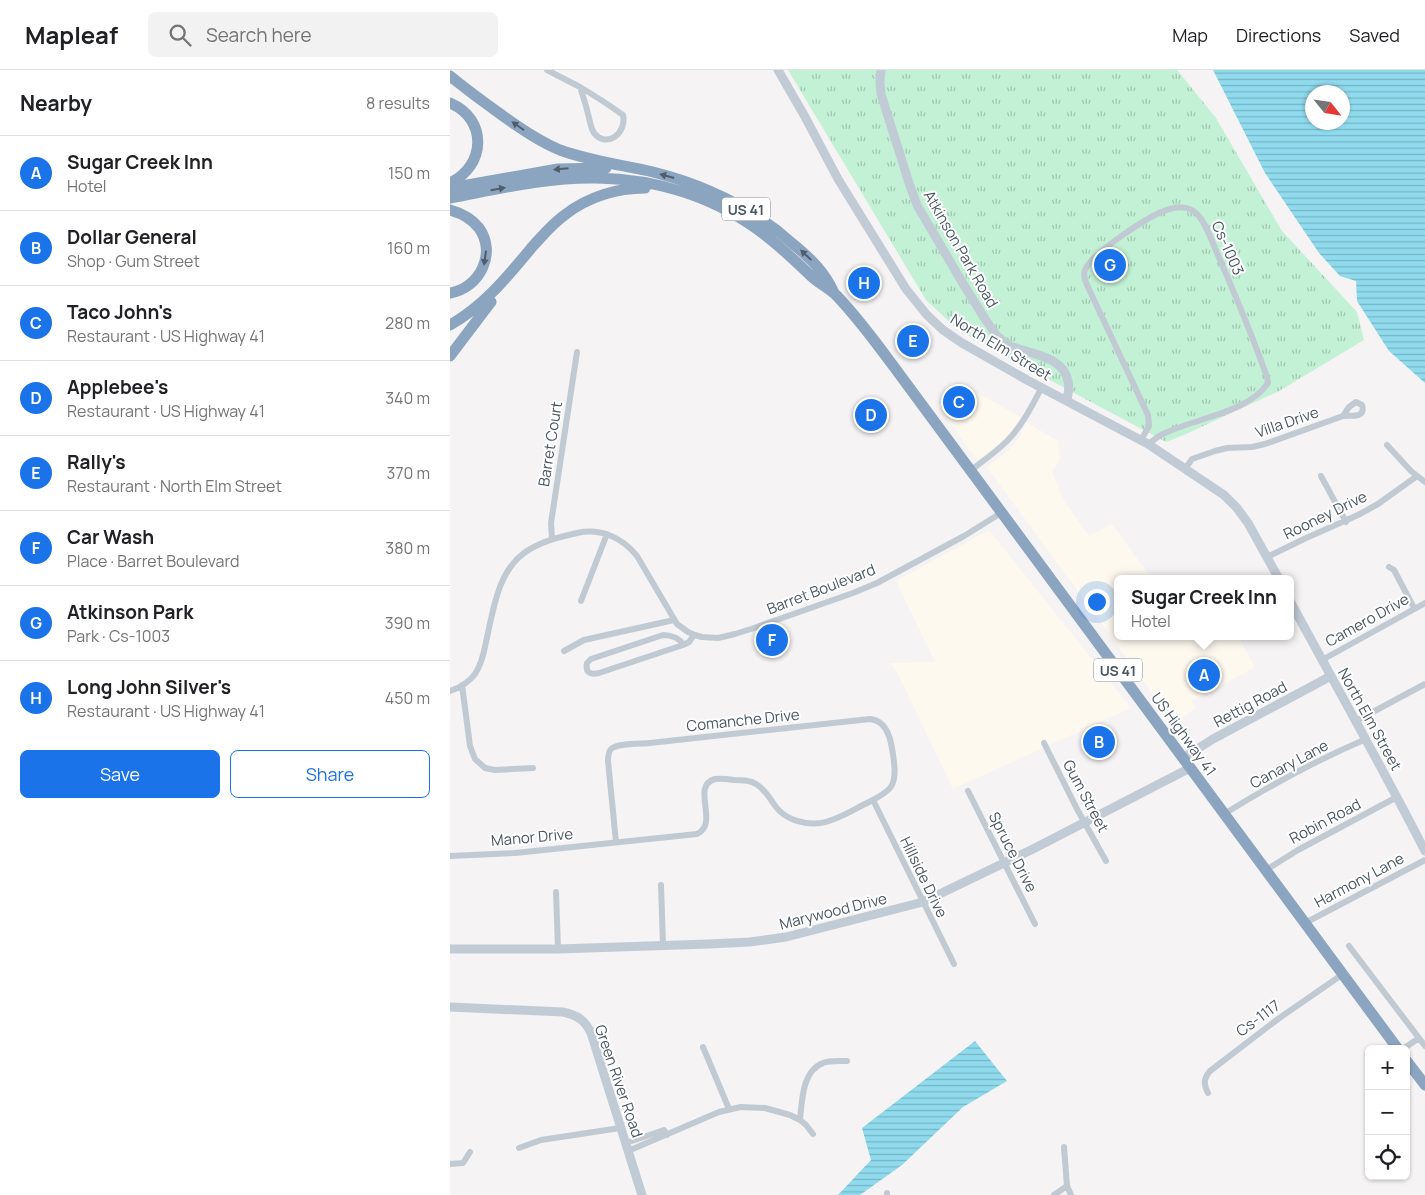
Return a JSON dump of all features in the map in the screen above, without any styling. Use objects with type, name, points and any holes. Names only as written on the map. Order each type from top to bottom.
[{"type":"highway","points":[[450,76],[515,125],[544,142],[583,157],[628,168]]},
{"type":"highway","points":[[450,103],[460,108],[469,118],[476,130],[478,144],[475,158],[470,166],[464,174],[450,183]]},
{"type":"highway","name":"US 41","points":[[450,188],[558,169],[628,168],[652,172],[712,191],[767,222],[815,264],[824,274],[835,294]]},
{"type":"highway","name":"US 41","points":[[450,198],[575,178],[634,181],[674,188],[710,203],[744,221],[764,235],[815,280],[835,294]]},
{"type":"highway","points":[[450,325],[489,296],[566,214],[592,199],[619,190],[632,188],[674,188]]},
{"type":"highway","points":[[450,210],[462,214],[477,226],[482,234],[486,248],[484,266],[479,275],[465,288],[450,293]]},
{"type":"highway","points":[[450,356],[534,246]]},
{"type":"highway","name":"US Highway 41","points":[[835,294],[866,330],[1395,1045]]},
{"type":"highway","points":[[1410,1065],[1425,1085]]},
{"type":"street","points":[[548,70],[580,87],[611,106],[623,116],[624,122],[620,133],[614,138],[601,138],[595,134],[591,128],[580,87]]},
{"type":"street","name":"North Elm Street","points":[[778,70],[838,179],[919,307],[952,337],[1042,388],[1145,442],[1224,495],[1248,523],[1276,575]]},
{"type":"street","name":"Atkinson Park Road","points":[[881,70],[881,94],[909,183],[923,215],[992,330],[1002,341],[1050,359],[1059,365],[1065,372],[1068,380],[1067,400]]},
{"type":"street","name":"Cs-1003","points":[[1177,207],[1187,208],[1198,215],[1207,231],[1249,328],[1268,382],[1267,385],[1247,401],[1145,442],[1149,426],[1148,415],[1086,285],[1085,271],[1093,260],[1136,226],[1167,210],[1177,207]]},
{"type":"street","name":"Barret Court","points":[[552,539],[551,523],[577,352]]},
{"type":"street","points":[[970,470],[1010,438],[1042,388]]},
{"type":"street","name":"Villa Drive","points":[[1185,469],[1192,459],[1208,453],[1227,448],[1252,447],[1265,444],[1343,416]]},
{"type":"street","points":[[1387,445],[1425,482]]},
{"type":"street","points":[[1321,476],[1346,522]]},
{"type":"street","name":"Rooney Drive","points":[[1267,557],[1346,522],[1372,508],[1417,476]]},
{"type":"street","name":"Barret Boulevard","points":[[694,635],[710,638],[736,634],[854,593],[964,536],[1001,513]]},
{"type":"street","points":[[450,691],[462,685],[474,675],[481,662],[498,595],[506,573],[514,562],[524,552],[536,546],[552,539],[580,532],[594,531],[607,534],[620,540],[632,550],[674,620],[682,628],[694,635],[683,646],[599,673],[589,673],[587,664],[591,659],[663,635],[673,637],[682,642],[683,646]]},
{"type":"street","points":[[581,601],[607,534]]},
{"type":"street","points":[[1389,567],[1394,570],[1414,608]]},
{"type":"street","name":"Camero Drive","points":[[1322,660],[1425,602]]},
{"type":"street","name":"North Elm Street","points":[[1294,608],[1425,851]]},
{"type":"street","points":[[564,651],[584,640],[674,620]]},
{"type":"street","name":"Rettig Road","points":[[1186,763],[1213,739],[1330,676]]},
{"type":"street","points":[[1356,721],[1425,684]]},
{"type":"street","points":[[462,685],[470,746],[474,759],[485,768],[495,770],[533,768]]},
{"type":"street","name":"Comanche Drive","points":[[616,842],[608,754],[614,747],[622,745],[875,720],[882,723],[887,731],[893,755],[895,778],[892,787],[873,800]]},
{"type":"street","name":"Canary Lane","points":[[1224,814],[1302,770],[1366,739]]},
{"type":"street","name":"Gum Street","points":[[1044,743],[1106,861]]},
{"type":"street","name":"Marywood Drive","points":[[450,949],[558,949],[750,942],[786,937],[923,902],[1004,864],[1084,822],[1186,763]]},
{"type":"street","name":"Manor Drive","points":[[450,856],[515,852],[697,834],[704,829],[706,820],[704,799],[706,787],[710,782],[718,779],[752,782],[766,792],[784,815],[808,823],[828,821],[873,800]]},
{"type":"street","name":"Spruce Drive","points":[[968,791],[1035,924]]},
{"type":"street","name":"Robin Road","points":[[1266,870],[1298,850],[1397,797]]},
{"type":"street","name":"Hillside Drive","points":[[873,800],[954,964]]},
{"type":"street","name":"Harmony Lane","points":[[1305,923],[1425,860]]},
{"type":"street","points":[[660,885],[663,945]]},
{"type":"street","points":[[556,892],[558,949]]},
{"type":"street","points":[[1349,946],[1425,1046]]},
{"type":"street","name":"Cs-1117","points":[[1208,1093],[1204,1079],[1210,1071],[1278,1019],[1343,974]]},
{"type":"street","name":"Green River Road","points":[[450,1007],[563,1012],[581,1018],[591,1033],[642,1195]]},
{"type":"street","points":[[1409,1045],[1419,1038]]},
{"type":"street","points":[[703,1047],[728,1109]]},
{"type":"street","points":[[800,1120],[804,1088],[813,1070],[824,1063],[847,1061]]},
{"type":"street","points":[[627,1147],[664,1130],[667,1135],[728,1109],[741,1107],[765,1108],[790,1115],[800,1120],[813,1134]]},
{"type":"street","points":[[519,1148],[541,1140],[620,1128]]},
{"type":"street","points":[[1064,1147],[1067,1186],[1071,1195]]},
{"type":"street","points":[[450,1164],[463,1163],[470,1152]]},
{"type":"street","points":[[1054,1195],[1067,1186]]},
{"type":"shaded area","points":[[964,386],[1021,417],[1007,438],[977,460],[937,405]]},
{"type":"shaded area","points":[[1026,422],[1058,441],[1060,460],[1052,472],[1064,501],[1089,536],[1112,524],[1149,575],[1114,575],[1114,640],[1240,640],[1255,667],[1192,701],[1196,708],[1174,723],[987,467],[1011,448],[1020,437]]},
{"type":"shaded area","points":[[989,530],[1131,708],[953,789],[898,674],[890,663],[935,662],[896,581]]},
{"type":"green space","points":[[788,70],[1177,70],[1216,118],[1282,231],[1357,312],[1364,340],[1279,391],[1166,442],[988,347],[956,328],[926,300]]},
{"type":"water","points":[[1213,70],[1425,70],[1425,383],[1389,351],[1357,301],[1356,281],[1340,276],[1319,253],[1265,173]]},
{"type":"water","points":[[975,1041],[1007,1081],[963,1107],[902,1165],[860,1195],[838,1195],[871,1160],[862,1128]]},
{"type":"place","name":"Atkinson Park","points":[[1110,265]]},
{"type":"place","name":"Long John Silver's","points":[[864,283]]},
{"type":"place","name":"Rally's","points":[[913,341]]},
{"type":"place","name":"Taco John's","points":[[959,402]]},
{"type":"place","name":"Applebee's","points":[[871,415]]},
{"type":"place","name":"Car Wash","points":[[772,640]]},
{"type":"place","name":"Sugar Creek Inn","points":[[1204,675]]},
{"type":"place","name":"Dollar General","points":[[1099,742]]}]
